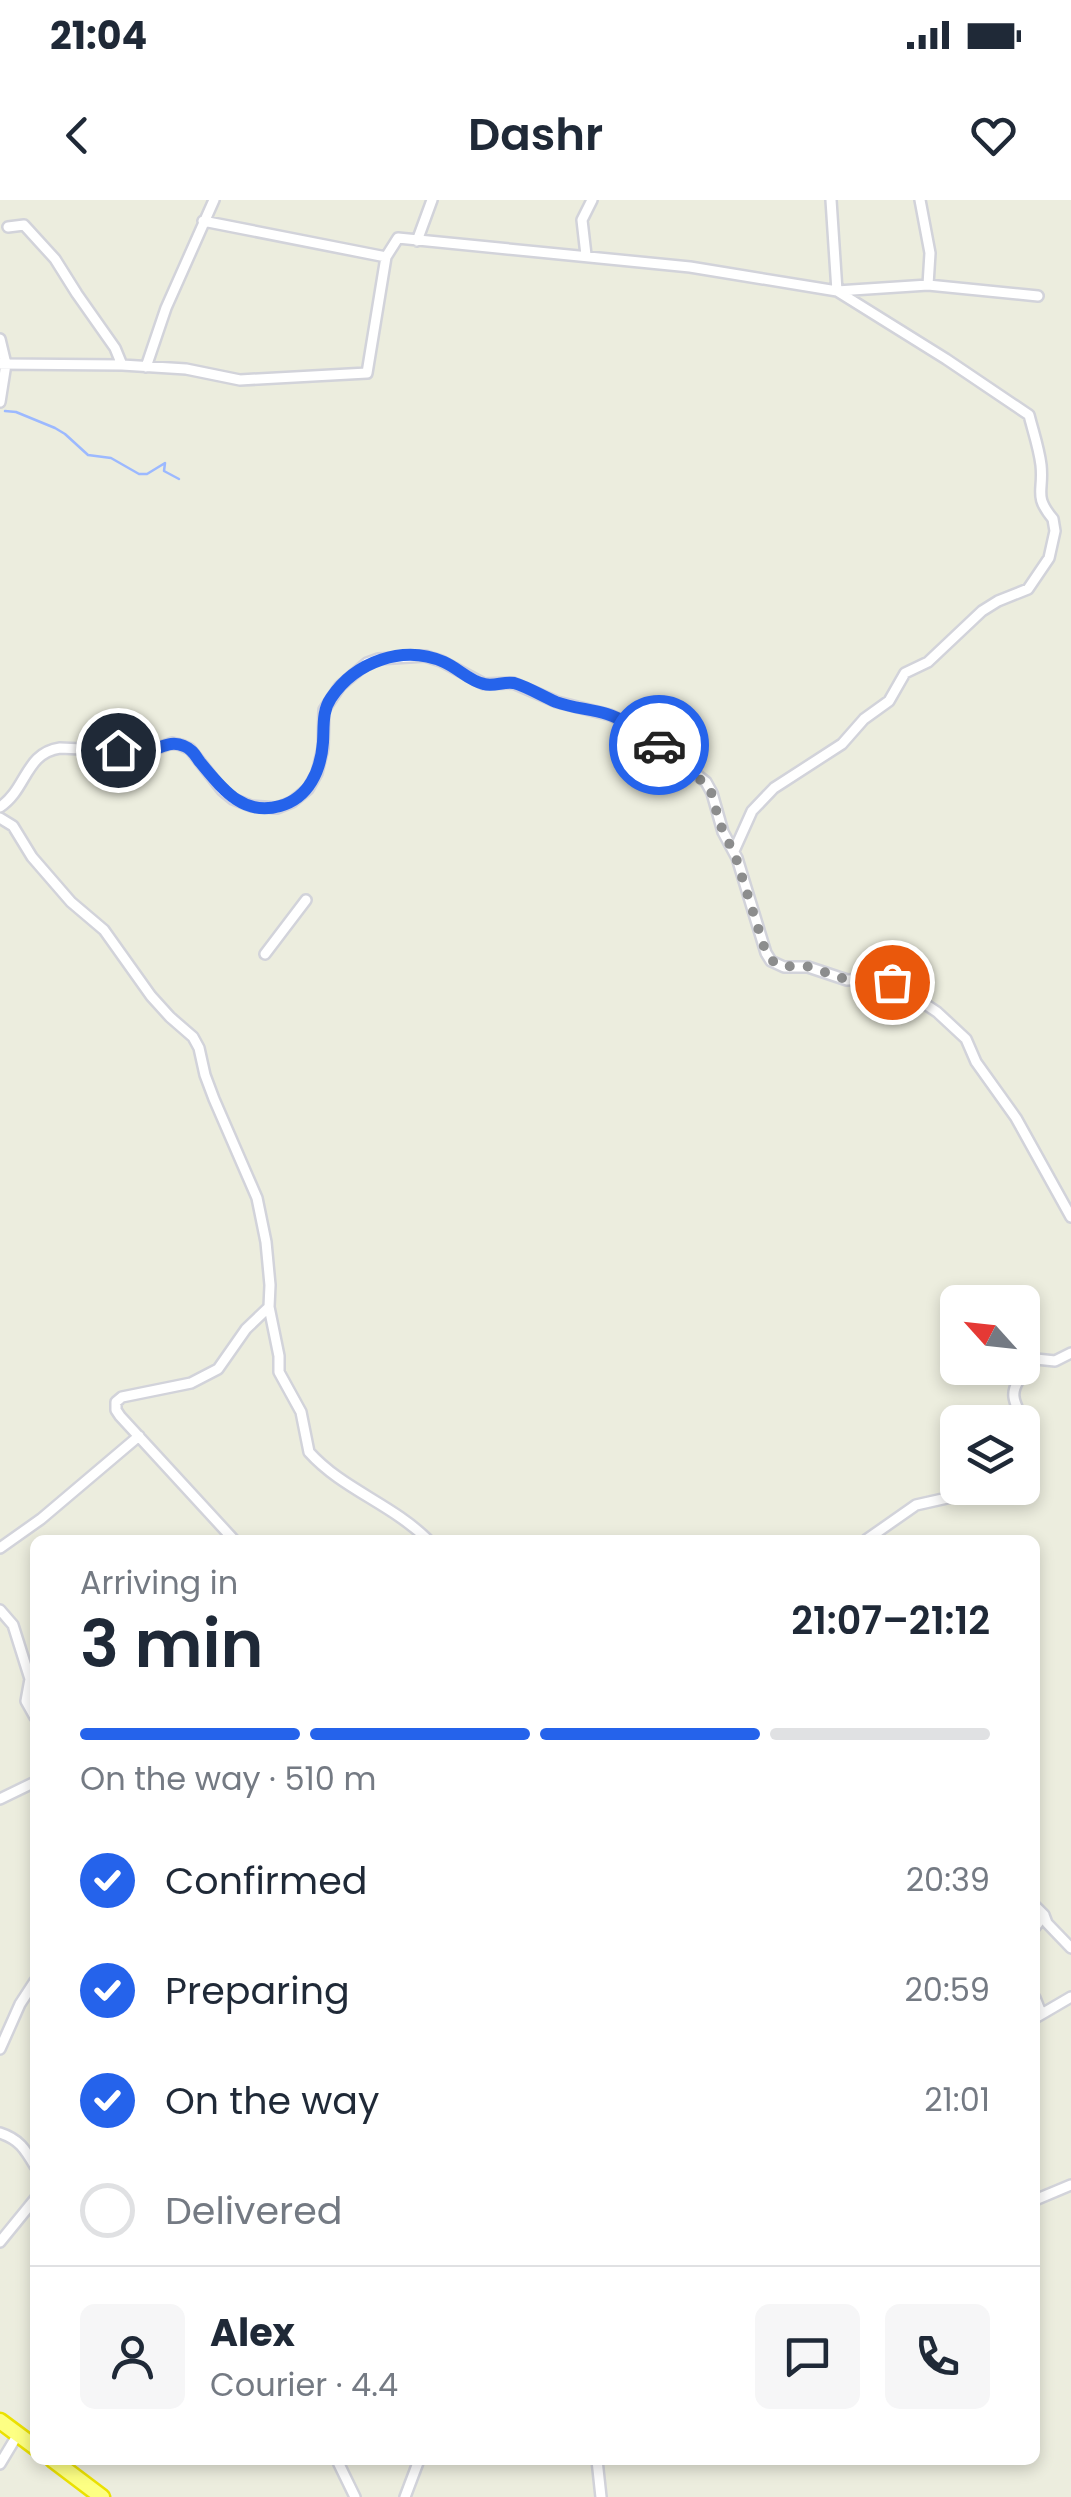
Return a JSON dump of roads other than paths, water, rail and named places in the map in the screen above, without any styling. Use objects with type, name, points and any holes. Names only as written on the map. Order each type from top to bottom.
[{"type":"highway","points":[[0,2421],[30,2443]]},
{"type":"highway","points":[[59,2465],[102,2497]]},
{"type":"street","points":[[146,367],[166,308],[214,200]]},
{"type":"street","points":[[417,241],[432,200]]},
{"type":"street","points":[[586,256],[582,220],[592,200]]},
{"type":"street","points":[[831,200],[837,290]]},
{"type":"street","points":[[920,200],[930,253],[928,285]]},
{"type":"street","points":[[203,222],[386,257]]},
{"type":"street","points":[[8,227],[24,226],[42,243],[115,348],[122,366]]},
{"type":"street","points":[[3,364],[186,369],[240,380],[367,373],[386,257],[398,238],[690,267],[837,290],[928,285],[1038,296]]},
{"type":"street","points":[[734,851],[744,824],[760,801],[792,774],[842,744],[872,712],[890,700],[906,673],[928,662],[982,611],[1028,589],[1053,544],[1053,520],[1042,506],[1041,466],[1029,415],[837,290]]},
{"type":"street","points":[[0,339],[0,402]]},
{"type":"street","points":[[0,807],[12,799],[40,754],[49,749],[147,752],[172,743],[190,748],[232,799],[263,808],[292,802],[308,789],[317,772],[323,748],[324,710],[340,686],[367,663],[378,660],[425,656],[441,660],[484,684],[513,683],[557,702],[610,714],[706,782],[772,962],[784,967],[808,966],[847,980],[892,982],[937,1012],[966,1039],[976,1062],[1016,1118],[1071,1217]]},
{"type":"street","points":[[0,818],[13,826],[32,857],[71,902],[104,930],[151,996],[193,1037],[199,1048],[214,1099],[257,1198],[266,1242],[269,1307],[279,1372],[301,1412],[309,1452],[354,1488],[399,1514],[422,1535]]},
{"type":"street","points":[[265,954],[306,900]]},
{"type":"street","points":[[229,1535],[138,1436],[116,1410],[116,1402],[122,1397],[191,1383],[218,1368],[269,1307]]},
{"type":"street","points":[[1017,1405],[1014,1396],[1018,1382],[1036,1359],[1055,1360],[1071,1353]]},
{"type":"street","points":[[0,1548],[41,1519],[138,1436]]},
{"type":"street","points":[[873,1535],[916,1506],[940,1500]]},
{"type":"street","points":[[0,1610],[13,1625],[30,1670]]},
{"type":"street","points":[[30,1687],[26,1700],[30,1711]]},
{"type":"street","points":[[0,1799],[30,1784]]},
{"type":"street","points":[[1040,1910],[1071,1948]]},
{"type":"street","points":[[1040,1920],[1044,1914]]},
{"type":"street","points":[[0,2050],[30,1988]]},
{"type":"street","points":[[1040,2014],[1071,1996]]},
{"type":"street","points":[[0,2133],[21,2143],[30,2158]]},
{"type":"street","points":[[1040,2198],[1071,2184]]},
{"type":"street","points":[[0,2242],[30,2205]]},
{"type":"street","points":[[0,2464],[18,2434]]},
{"type":"street","points":[[339,2465],[354,2497]]},
{"type":"street","points":[[404,2497],[416,2465]]},
{"type":"street","points":[[597,2465],[601,2497]]},
{"type":"waterway","points":[[5,411],[55,428],[88,455],[111,458],[139,474],[147,474],[165,463],[164,471],[179,479]]}]
